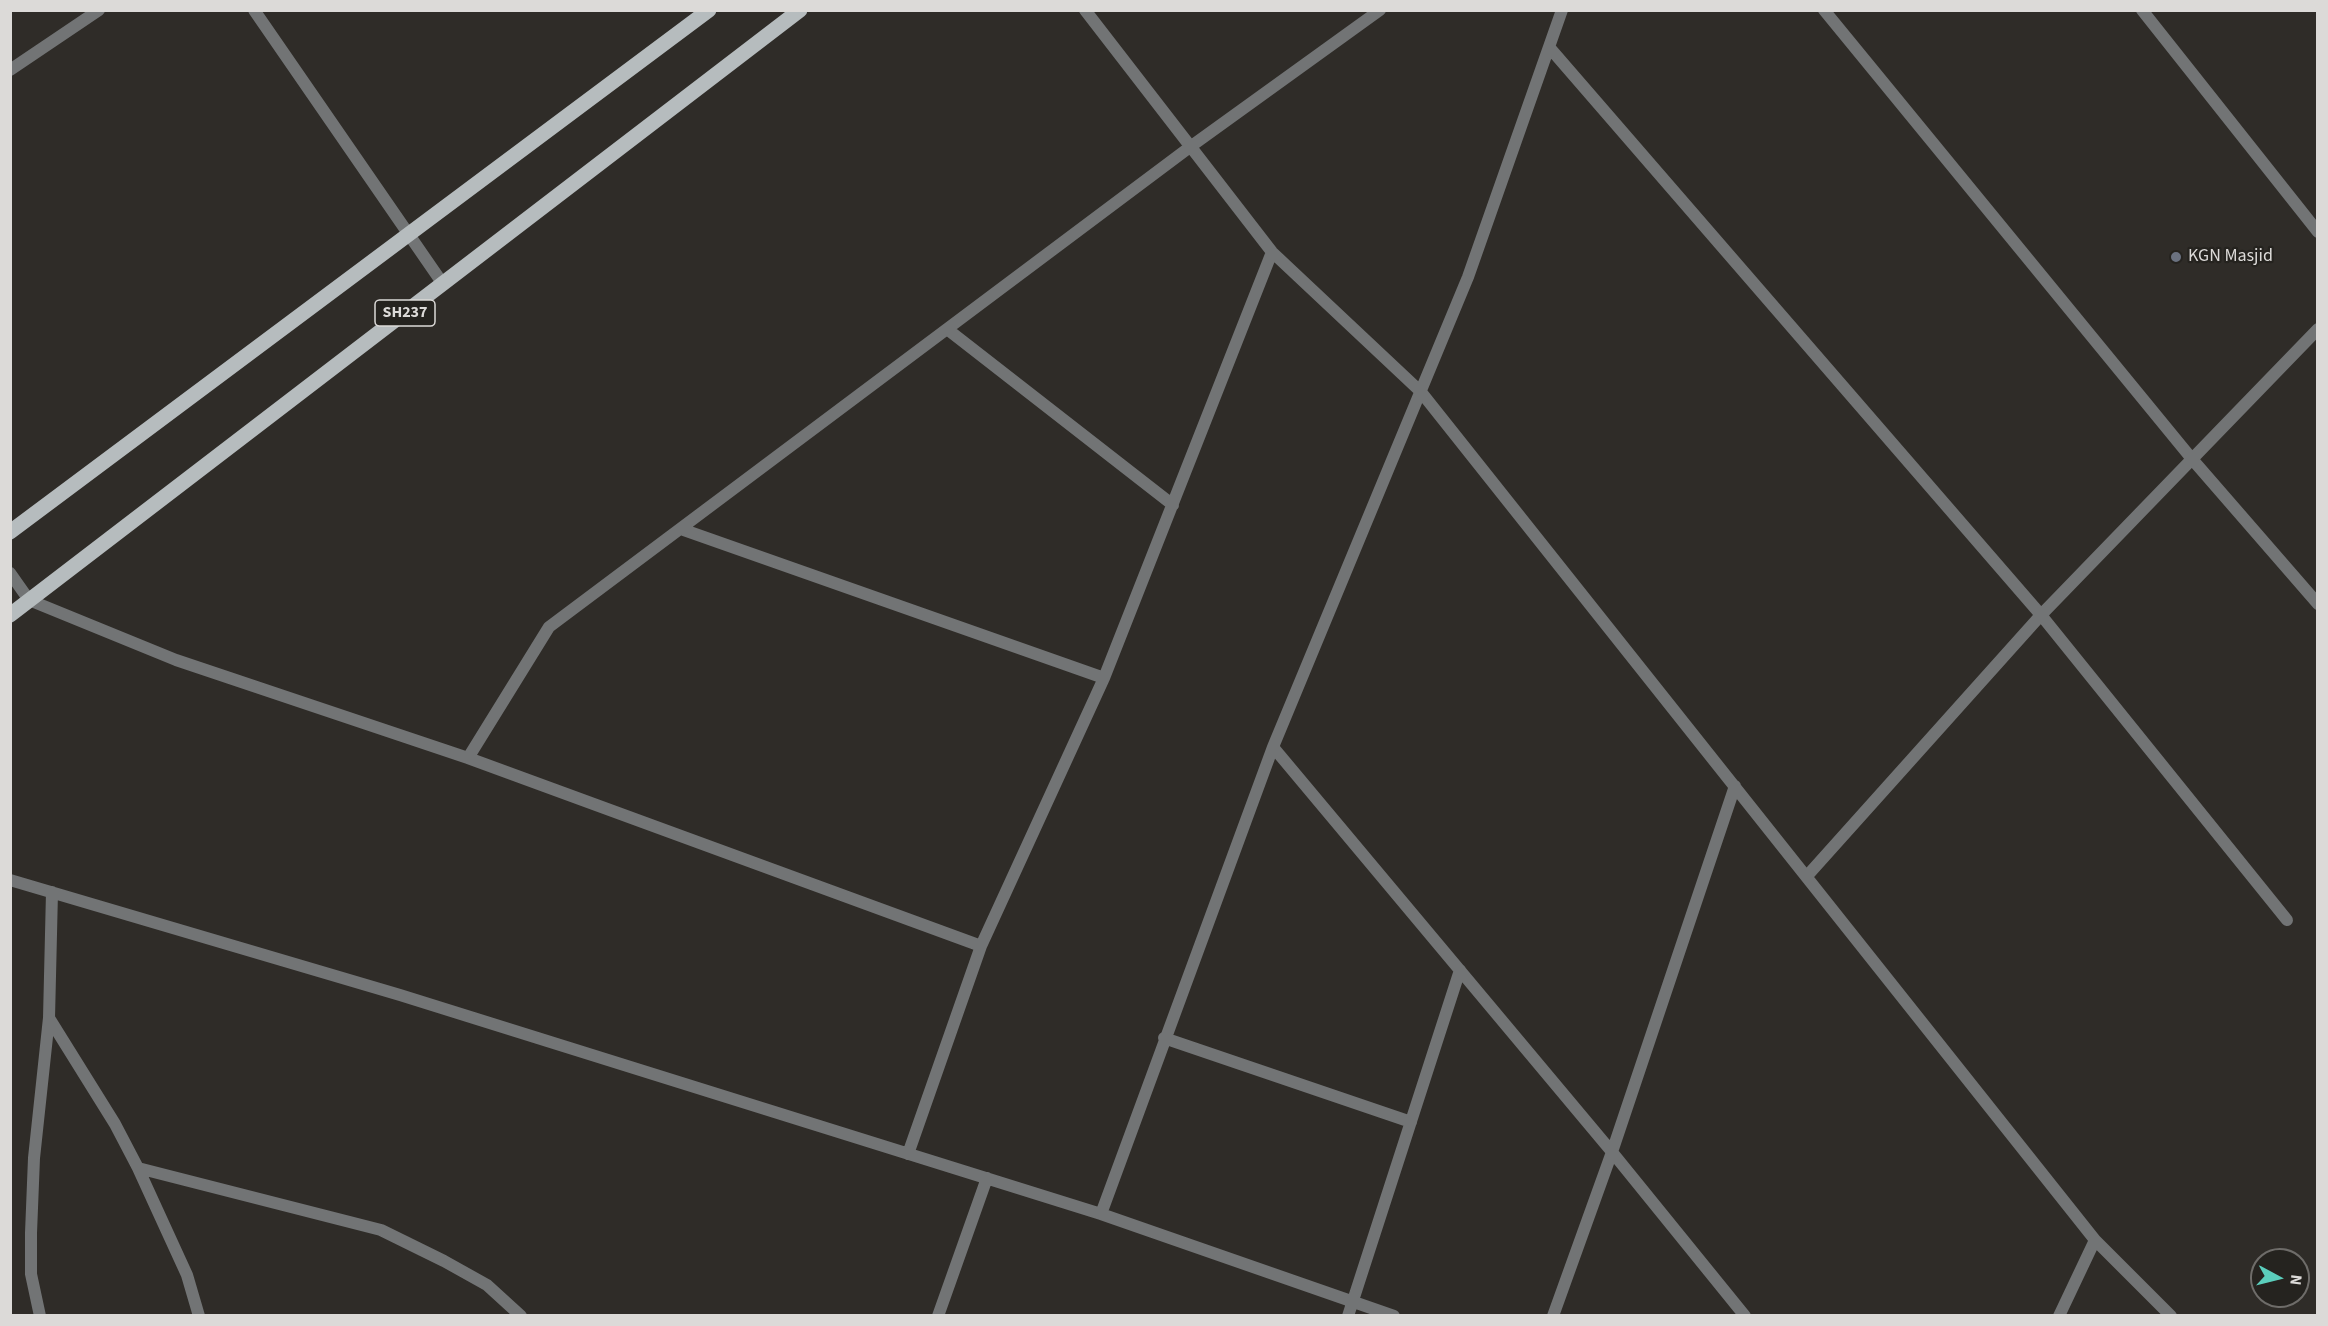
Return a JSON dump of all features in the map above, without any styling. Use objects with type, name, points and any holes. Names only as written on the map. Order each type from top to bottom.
[{"type":"main road","points":[[10,532],[709,10]]},
{"type":"main road","name":"SH237","points":[[10,615],[800,10]]},
{"type":"street","points":[[10,70],[99,10]]},
{"type":"street","points":[[254,10],[443,284]]},
{"type":"street","points":[[1085,10],[1272,252],[1421,392],[2095,1240],[2171,1316]]},
{"type":"street","points":[[468,758],[549,627],[1190,147],[1380,10]]},
{"type":"street","points":[[1101,1214],[1273,747],[1468,277],[1562,10]]},
{"type":"street","points":[[1824,10],[2192,459],[2318,603]]},
{"type":"street","points":[[2142,10],[2318,232]]},
{"type":"street","points":[[1549,47],[2041,615],[2287,920]]},
{"type":"street","points":[[908,1154],[981,946],[1104,678],[1272,252]]},
{"type":"street","points":[[947,329],[1173,505]]},
{"type":"street","points":[[1807,876],[2041,615],[2318,329]]},
{"type":"street","points":[[681,529],[1104,678]]},
{"type":"street","points":[[10,573],[29,600],[176,660],[468,758],[981,946]]},
{"type":"street","points":[[1273,747],[1612,1152],[1742,1314]]},
{"type":"street","points":[[1553,1316],[1612,1152],[1735,786]]},
{"type":"street","points":[[10,879],[400,995],[987,1178],[1101,1214],[1394,1316]]},
{"type":"street","points":[[40,1316],[31,1274],[31,1233],[34,1158],[49,1018],[52,892]]},
{"type":"street","points":[[1348,1316],[1460,970]]},
{"type":"street","points":[[49,1018],[115,1124],[138,1168],[187,1275],[199,1316]]},
{"type":"street","points":[[1164,1038],[1411,1122]]},
{"type":"street","points":[[138,1168],[381,1230],[487,1285],[521,1316]]},
{"type":"street","points":[[938,1316],[987,1178]]},
{"type":"street","points":[[2059,1316],[2095,1240]]},
{"type":"place","name":"KGN Masjid","points":[[2176,257]]}]
